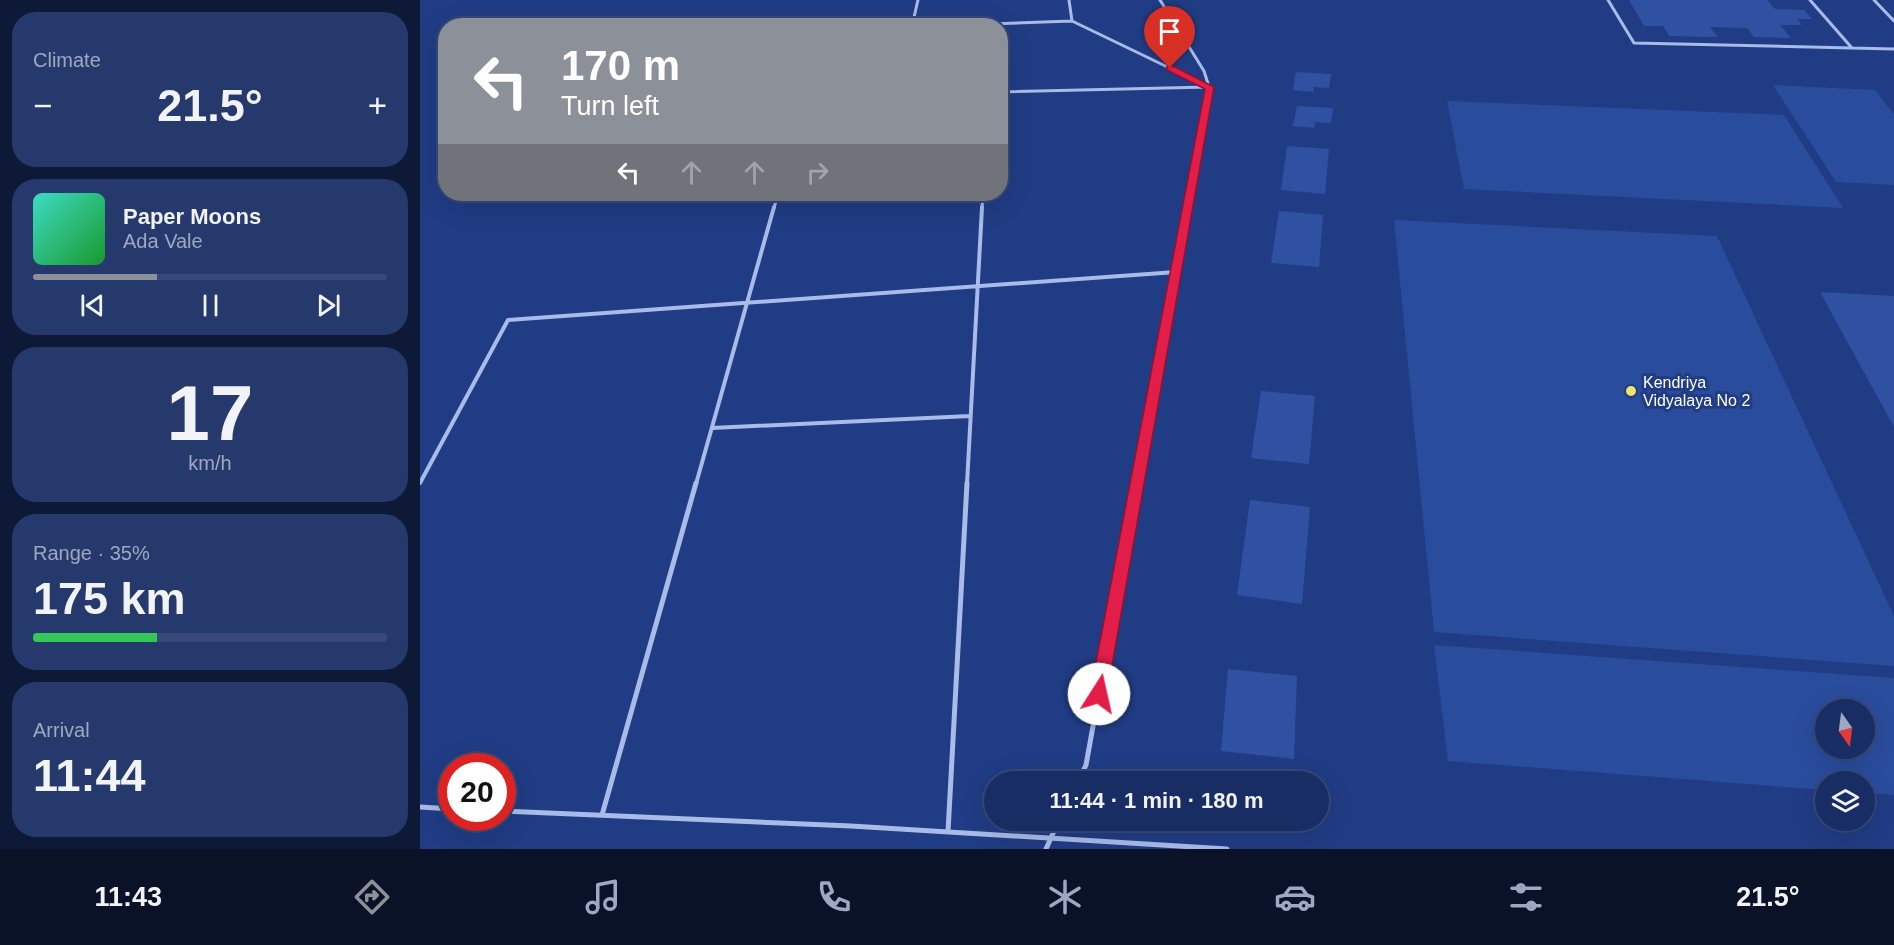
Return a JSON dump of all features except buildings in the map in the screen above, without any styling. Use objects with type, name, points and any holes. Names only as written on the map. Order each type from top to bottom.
[{"type":"lane","points":[[914,18],[918,0]]},
{"type":"lane","points":[[1069,0],[1072,21]]},
{"type":"lane","points":[[1083,771],[1209,87],[1204,71],[1160,0]]},
{"type":"lane","points":[[1608,0],[1634,43],[1894,49]]},
{"type":"lane","points":[[1810,0],[1852,48]]},
{"type":"lane","points":[[1874,0],[1894,21]]},
{"type":"lane","points":[[1008,23],[1072,21],[1209,87]]},
{"type":"lane","points":[[1008,92],[1209,87]]},
{"type":"lane","points":[[602,815],[776,201]]},
{"type":"lane","points":[[948,832],[983,201]]},
{"type":"lane","points":[[420,483],[508,320],[1176,272]]},
{"type":"lane","points":[[712,428],[970,416]]},
{"type":"lane","points":[[420,807],[438,808]]},
{"type":"lane","points":[[516,812],[948,832],[1227,849]]},
{"type":"lane","points":[[1046,849],[1054,831]]},
{"type":"shaded area","points":[[1773,85],[1875,90],[1894,114],[1894,185],[1836,182]]},
{"type":"shaded area","points":[[1447,101],[1784,115],[1843,208],[1464,189]]},
{"type":"shaded area","points":[[1394,220],[1717,236],[1894,616],[1894,666],[1434,632]]},
{"type":"shaded area","points":[[1434,645],[1894,678],[1894,795],[1875,794],[1875,771],[1815,771],[1815,789],[1448,761]]},
{"type":"place","name":"Kendriya Vidyalaya No 2","points":[[1631,391]]},
{"type":"route","points":[[1099,694],[1209,87],[1170,68]]}]
